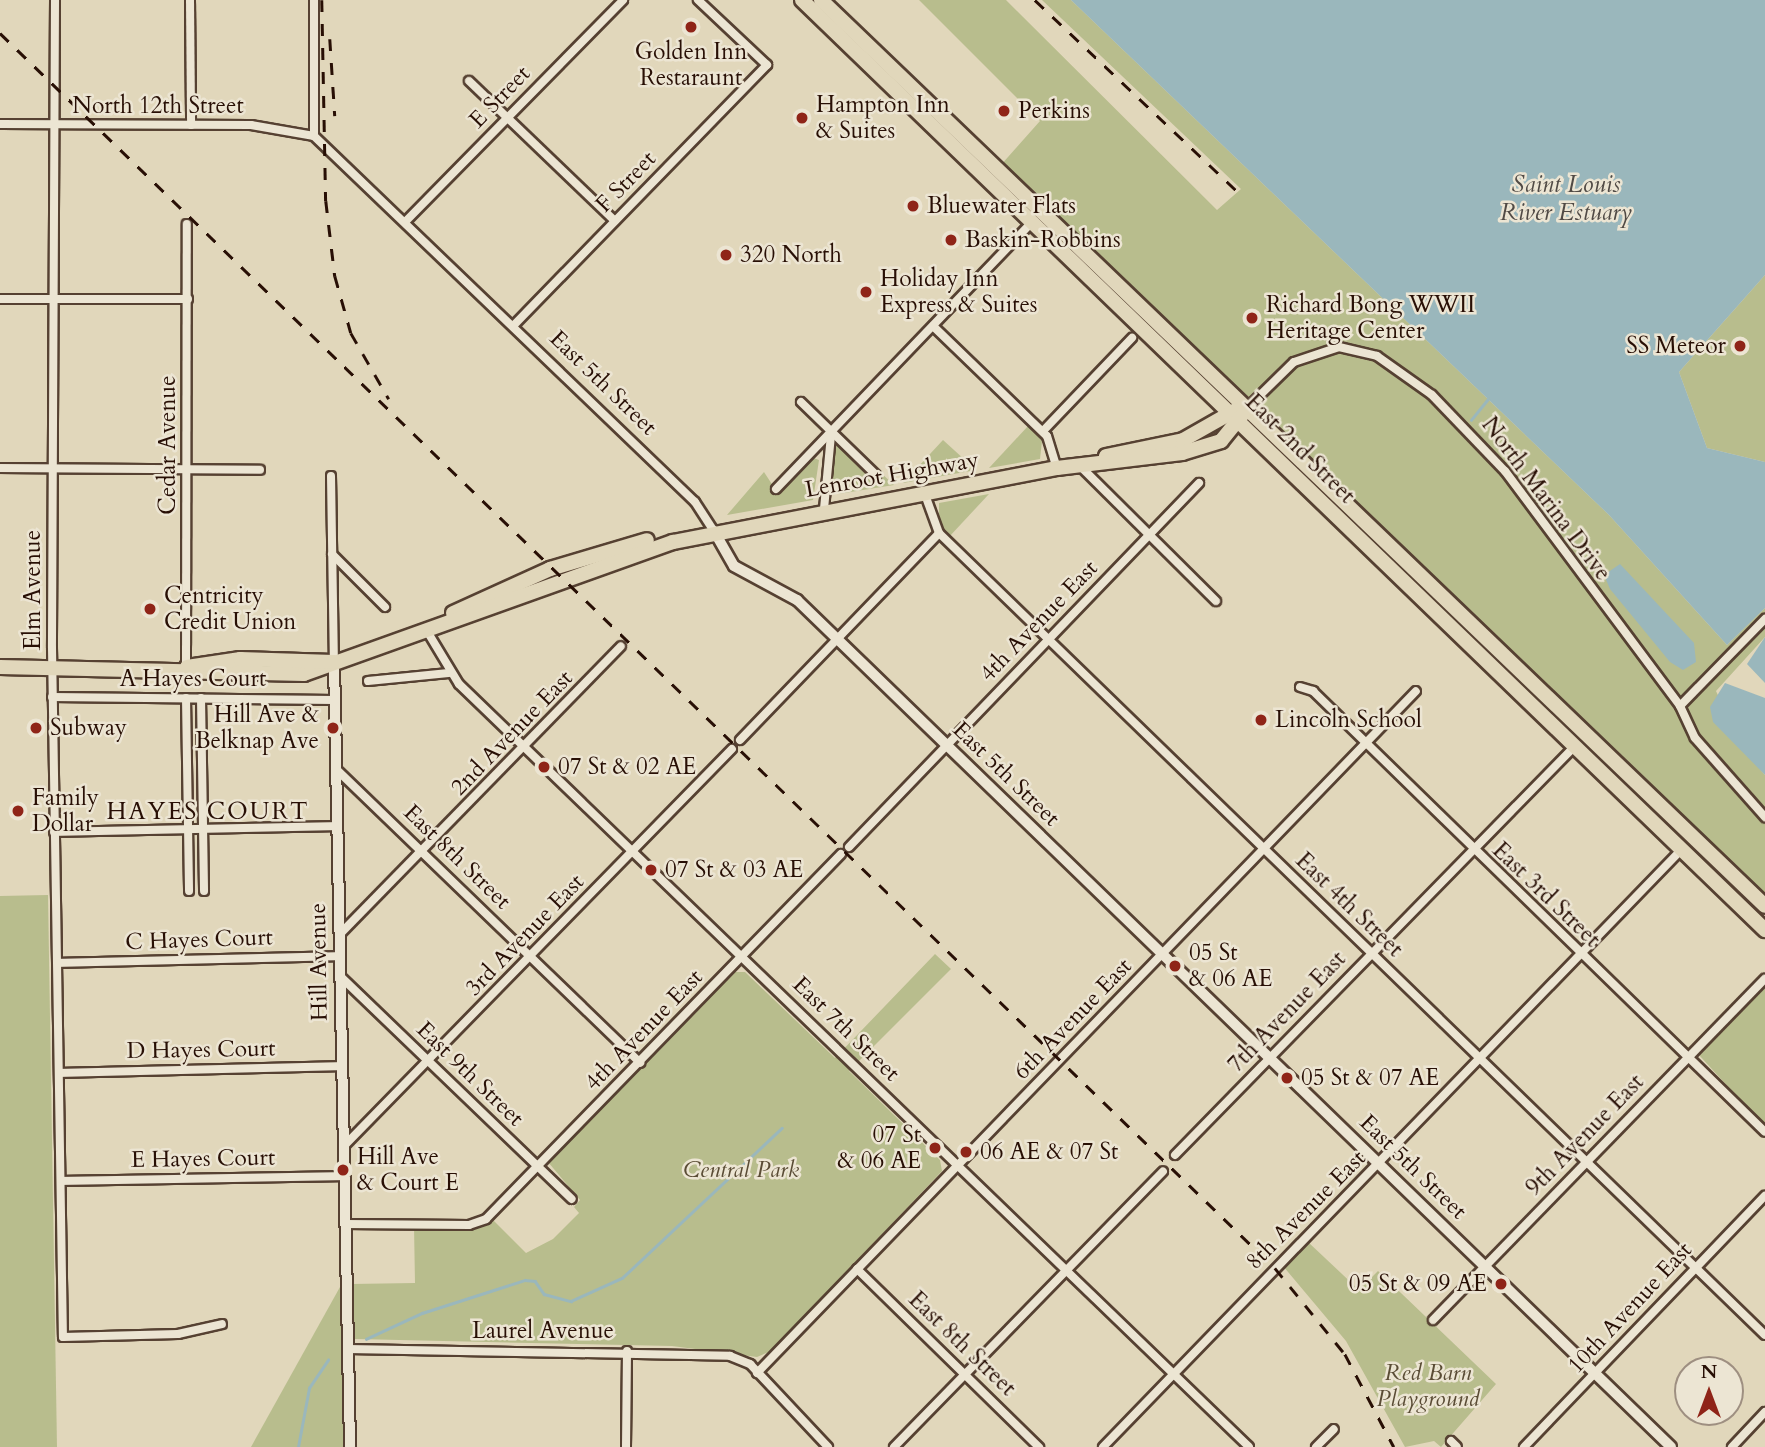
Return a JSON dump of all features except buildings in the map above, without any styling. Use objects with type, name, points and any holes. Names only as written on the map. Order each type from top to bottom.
[{"type":"highway","name":"East 2nd Street","points":[[802,0],[1248,407],[1765,906]]},
{"type":"highway","name":"East 2nd Street","points":[[821,0],[1235,416],[1765,930]]},
{"type":"highway","name":"Lenroot Highway","points":[[334,662],[427,631],[550,569],[661,537],[714,531],[1079,465],[1183,440],[1235,416],[1248,407]]},
{"type":"highway","points":[[0,667],[186,667],[240,659],[334,662]]},
{"type":"street","name":"Elm Avenue","points":[[55,0],[52,697],[61,1073],[63,1337],[178,1334],[222,1324]]},
{"type":"street","points":[[190,0],[191,125]]},
{"type":"street","points":[[314,0],[314,136]]},
{"type":"street","name":"E Street","points":[[405,222],[623,0]]},
{"type":"street","name":"F Street","points":[[514,326],[767,65],[698,0]]},
{"type":"street","points":[[469,81],[615,221]]},
{"type":"street","name":"North 12th Street","points":[[0,124],[261,126],[314,136]]},
{"type":"street","name":"East 5th Street","points":[[314,136],[695,502],[734,566],[797,600],[1671,1447]]},
{"type":"street","points":[[776,489],[1038,216]]},
{"type":"street","name":"Cedar Avenue","points":[[186,667],[187,224]]},
{"type":"street","points":[[0,299],[188,299]]},
{"type":"street","points":[[933,326],[1043,431],[1057,468]]},
{"type":"street","points":[[1043,431],[1132,338]]},
{"type":"street","name":"North Marina Drive","points":[[1248,407],[1288,366],[1316,352],[1353,348],[1390,364],[1456,415],[1495,458],[1680,706],[1695,738],[1765,817]]},
{"type":"street","points":[[801,402],[876,475]]},
{"type":"street","points":[[824,509],[832,432]]},
{"type":"street","points":[[1079,465],[1216,601]]},
{"type":"street","points":[[0,468],[260,470]]},
{"type":"street","name":"Hill Avenue","points":[[331,476],[350,1447]]},
{"type":"street","name":"4th Avenue East","points":[[849,847],[1199,483]]},
{"type":"street","name":"East 4th Street","points":[[924,492],[939,533],[1046,640],[1765,1335]]},
{"type":"street","points":[[740,740],[939,533]]},
{"type":"street","points":[[332,554],[385,607]]},
{"type":"street","points":[[1680,706],[1765,619]]},
{"type":"street","name":"East 7th Street","points":[[427,631],[449,673],[1250,1447]]},
{"type":"street","name":"2nd Avenue East","points":[[341,934],[424,853],[621,646]]},
{"type":"street","points":[[368,681],[449,673]]},
{"type":"street","name":"East 3rd Street","points":[[1300,687],[1313,691],[1579,954],[1690,1057],[1765,1132]]},
{"type":"street","name":"6th Avenue East","points":[[757,1374],[1416,691]]},
{"type":"street","name":"A Hayes Court","points":[[52,697],[334,700]]},
{"type":"street","points":[[186,698],[189,891]]},
{"type":"street","points":[[201,698],[204,891]]},
{"type":"street","name":"7th Avenue East","points":[[1175,1155],[1574,747]]},
{"type":"street","name":"3rd Avenue East","points":[[344,1146],[532,957],[732,749]]},
{"type":"street","name":"East 8th Street","points":[[336,769],[639,1063]]},
{"type":"street","points":[[54,832],[337,826]]},
{"type":"street","name":"8th Avenue East","points":[[1102,1447],[1682,849]]},
{"type":"street","name":"4th Avenue East","points":[[345,1224],[469,1225],[500,1207],[841,854]]},
{"type":"street","name":"C Hayes Court","points":[[58,963],[341,956]]},
{"type":"street","name":"East 9th Street","points":[[341,977],[572,1199]]},
{"type":"street","name":"9th Avenue East","points":[[1433,1320],[1765,979]]},
{"type":"street","name":"D Hayes Court","points":[[61,1073],[342,1066]]},
{"type":"street","points":[[894,1447],[1163,1171]]},
{"type":"street","name":"E Hayes Court","points":[[62,1181],[345,1176]]},
{"type":"street","name":"10th Avenue East","points":[[1524,1447],[1765,1196]]},
{"type":"street","name":"East 8th Street","points":[[857,1269],[1039,1447]]},
{"type":"street","name":"Laurel Avenue","points":[[348,1349],[626,1350],[738,1358],[757,1374]]},
{"type":"street","points":[[626,1350],[626,1447]]},
{"type":"street","points":[[757,1374],[828,1447]]},
{"type":"street","points":[[1732,1447],[1765,1412]]},
{"type":"street","points":[[1316,1447],[1334,1429]]},
{"type":"green space","points":[[919,0],[1006,0],[1217,210],[1241,189],[1042,0],[1071,0],[1609,515],[1727,645],[1765,608],[1765,637],[1716,691],[1744,751],[1765,775],[1765,900],[1000,166],[1040,121]]},
{"type":"green space","points":[[1765,275],[1765,462],[1707,448],[1679,372]]},
{"type":"green space","points":[[1029,425],[1042,441],[1040,459],[989,468]]},
{"type":"green space","points":[[943,440],[976,470],[903,483]]},
{"type":"green space","points":[[836,443],[873,477],[880,472],[894,485],[838,494],[832,482]]},
{"type":"green space","points":[[811,457],[819,460],[813,500],[727,515],[764,472],[777,492]]},
{"type":"green space","points":[[989,494],[949,537],[939,522],[939,503]]},
{"type":"green space","points":[[48,895],[57,1447],[0,1447],[0,896]]},
{"type":"green space","name":"Central Park","points":[[935,954],[951,969],[849,1071],[940,1160],[942,1171],[771,1351],[757,1357],[672,1346],[355,1339],[351,1284],[415,1283],[414,1226],[481,1226],[492,1219],[526,1253],[553,1239],[579,1213],[574,1207],[580,1200],[548,1162],[733,972],[745,972],[835,1058]]},
{"type":"green space","points":[[1765,988],[1765,1127],[1699,1055]]},
{"type":"green space","name":"Red Barn Playground","points":[[1308,1242],[1359,1290],[1378,1271],[1496,1384],[1441,1447],[1434,1441],[1405,1447],[1346,1341],[1283,1266]]},
{"type":"green space","points":[[340,1287],[344,1447],[251,1447]]},
{"type":"water","name":"Saint Louis River Estuary","points":[[1071,0],[1765,0],[1765,275],[1679,372],[1707,448],[1765,462],[1765,608],[1727,645],[1609,515]]},
{"type":"water","points":[[1620,564],[1694,643],[1696,662],[1683,670],[1670,662],[1610,589],[1604,575]]},
{"type":"water","points":[[1765,637],[1765,683],[1747,664]]},
{"type":"water","points":[[1725,683],[1765,698],[1765,775],[1713,722],[1710,707]]},
{"type":"waterway","points":[[1471,420],[1488,399]]},
{"type":"waterway","points":[[366,1339],[422,1313],[525,1280],[535,1281],[544,1294],[571,1301],[622,1278],[782,1128]]},
{"type":"waterway","points":[[298,1447],[309,1388],[328,1360]]},
{"type":"railway","points":[[322,0],[326,201],[335,276],[351,333],[389,399]]},
{"type":"railway","points":[[1035,0],[1239,193]]},
{"type":"railway","points":[[0,33],[1275,1268],[1345,1354],[1394,1447]]},
{"type":"railway","points":[[330,39],[335,116]]},
{"type":"place","name":"Golden Inn Restaraunt","points":[[691,27]]},
{"type":"place","name":"Perkins","points":[[1004,111]]},
{"type":"place","name":"Hampton Inn & Suites","points":[[802,118]]},
{"type":"place","name":"Bluewater Flats","points":[[913,206]]},
{"type":"place","name":"Baskin-Robbins","points":[[951,240]]},
{"type":"place","name":"320 North","points":[[726,255]]},
{"type":"place","name":"Holiday Inn Express & Suites","points":[[866,292]]},
{"type":"place","name":"Richard Bong WWII Heritage Center","points":[[1252,318]]},
{"type":"place","name":"SS Meteor","points":[[1740,346]]},
{"type":"place","name":"Centricity Credit Union","points":[[150,609]]},
{"type":"place","name":"Lincoln School","points":[[1261,720]]},
{"type":"place","name":"Subway","points":[[36,728]]},
{"type":"place","name":"Hill Ave & Belknap Ave","points":[[333,728]]},
{"type":"place","name":"07 St & 02 AE","points":[[544,767]]},
{"type":"place","name":"Family Dollar","points":[[18,811]]},
{"type":"place","name":"07 St & 03 AE","points":[[651,870]]},
{"type":"place","name":"05 St & 06 AE","points":[[1175,966]]},
{"type":"place","name":"05 St & 07 AE","points":[[1287,1078]]},
{"type":"place","name":"07 St & 06 AE","points":[[935,1148]]},
{"type":"place","name":"06 AE & 07 St","points":[[966,1152]]},
{"type":"place","name":"Hill Ave & Court E","points":[[343,1170]]},
{"type":"place","name":"05 St & 09 AE","points":[[1501,1284]]},
{"type":"district","name":"HAYES COURT","points":[[208,812]]}]
